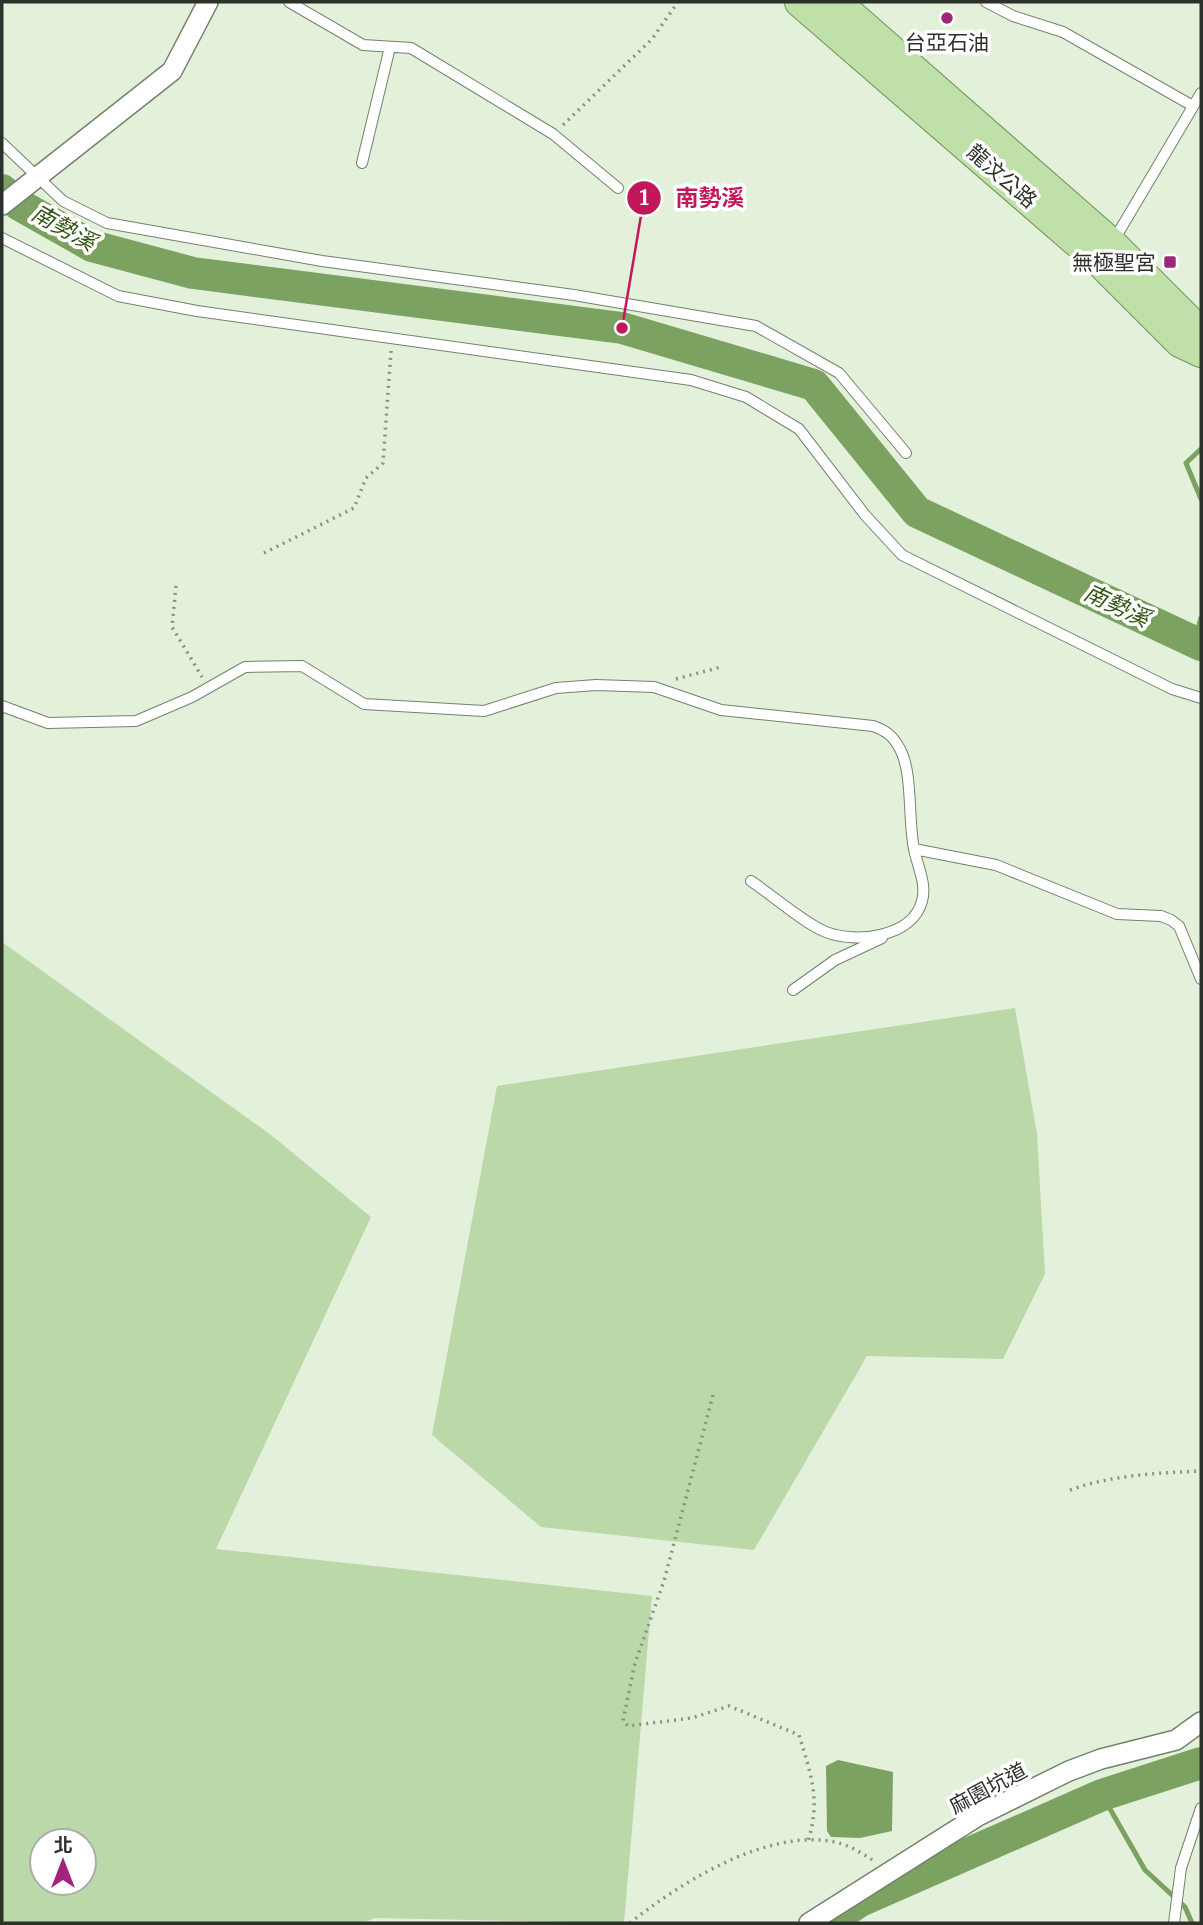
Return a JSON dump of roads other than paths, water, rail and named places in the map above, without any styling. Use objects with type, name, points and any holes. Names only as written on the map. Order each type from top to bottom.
[{"type":"main road","name":"龍汶公路","points":[[800,2],[1105,252]]},
{"type":"main road","name":"龍汶公路","points":[[836,2],[1105,252],[1180,342],[1201,352]]},
{"type":"main road","points":[[1105,252],[1197,329],[1201,337]]},
{"type":"street","points":[[2,205],[172,71],[208,2]]},
{"type":"street","name":"麻園坑道","points":[[809,1923],[978,1816],[1069,1771],[1101,1759],[1176,1740],[1201,1723]]},
{"type":"lane","points":[[289,2],[363,45],[411,48],[553,134],[618,188]]},
{"type":"lane","points":[[986,2],[1013,16],[1063,32],[1193,106]]},
{"type":"lane","points":[[362,163],[390,47]]},
{"type":"lane","points":[[1105,252],[1201,93]]},
{"type":"lane","points":[[2,143],[34,179],[63,201],[107,223],[322,261],[573,295],[756,326],[839,373],[906,453]]},
{"type":"lane","points":[[2,238],[117,296],[197,311],[392,336],[691,380],[746,397],[799,429],[865,514],[902,555],[1172,689],[1201,698]]},
{"type":"lane","points":[[2,706],[48,723],[136,721],[245,667],[302,666],[363,704],[484,711],[556,688],[596,685],[654,687],[721,710],[873,726],[888,731],[902,751],[914,849],[923,888],[922,902],[917,912],[899,930],[835,960],[793,990]]},
{"type":"lane","points":[[914,849],[996,865],[1117,914],[1161,916],[1171,920],[1179,926],[1201,979]]},
{"type":"lane","points":[[751,881],[827,933],[867,937],[899,930]]},
{"type":"lane","points":[[1174,1923],[1181,1868],[1201,1808]]},
{"type":"waterway","name":"南勢溪","points":[[2,190],[18,204],[92,246],[193,273],[622,328],[814,385],[917,512],[1201,645]]},
{"type":"waterway","points":[[1201,449],[1186,463],[1201,499]]},
{"type":"waterway","points":[[1194,642],[1201,618]]},
{"type":"waterway","points":[[830,1921],[860,1901],[1102,1795],[1201,1763]]},
{"type":"waterway","points":[[1102,1795],[1145,1870],[1185,1907],[1192,1923]]},
{"type":"place","name":"台亞石油","points":[[947,18]]},
{"type":"place","name":"無極聖宮","points":[[1170,262]]},
{"type":"place","name":"南勢溪","points":[[622,328]]}]
